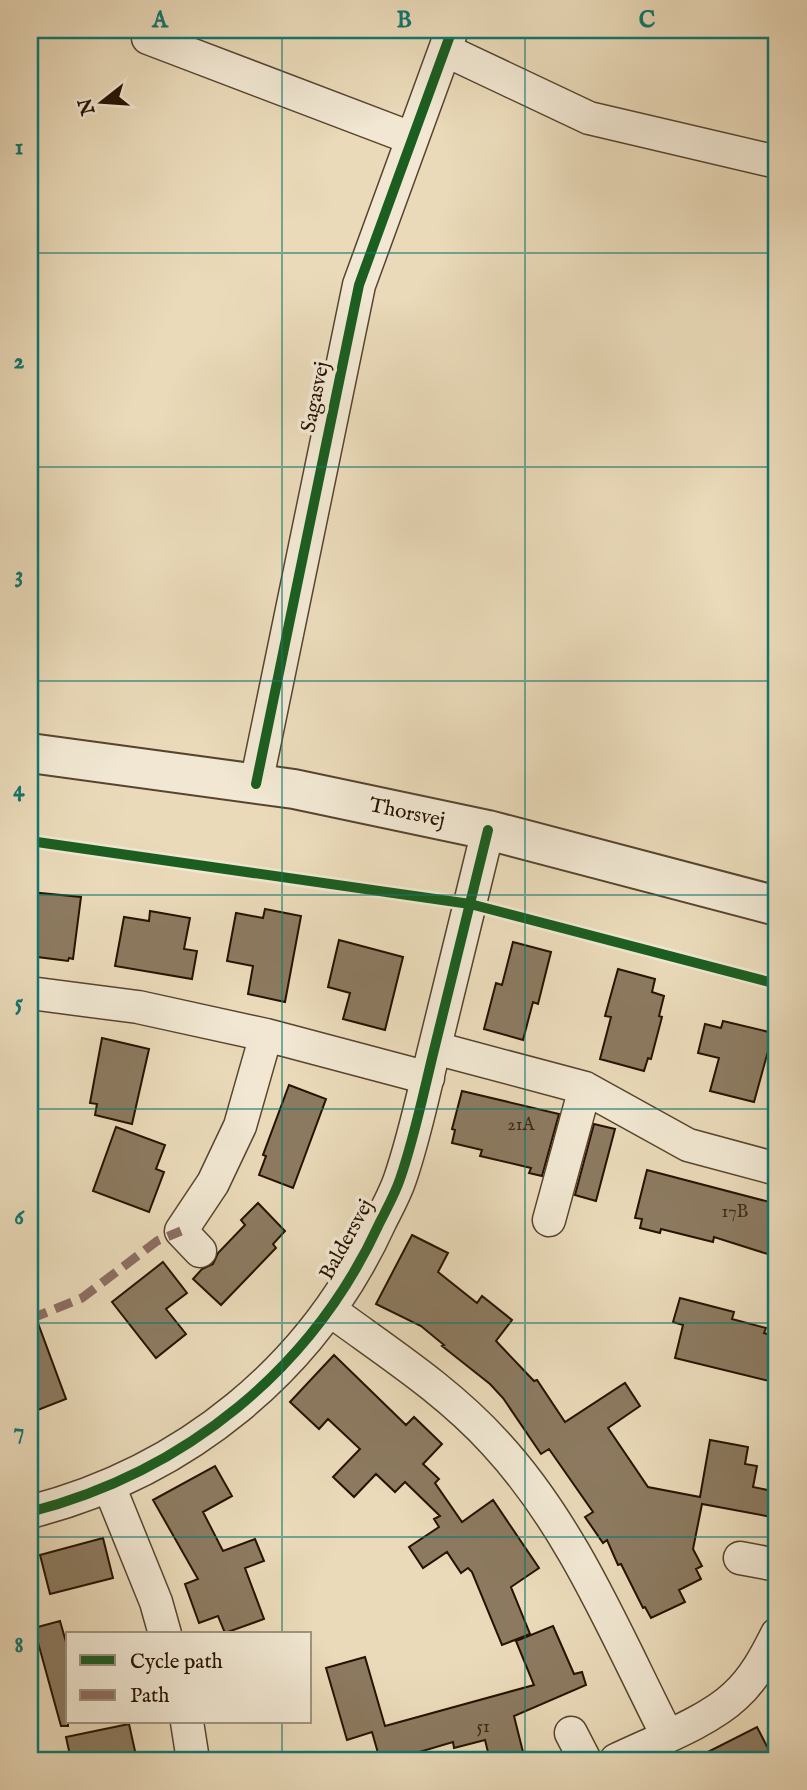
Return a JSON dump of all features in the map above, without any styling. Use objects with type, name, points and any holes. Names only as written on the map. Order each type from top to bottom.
[{"type":"street","points":[[148,38],[411,138]]},
{"type":"street","name":"Sagasvej","points":[[256,784],[359,285],[448,40],[589,118],[777,162]]},
{"type":"street","name":"Thorsvej","points":[[30,753],[293,789],[488,830],[777,906]]},
{"type":"street","name":"Baldersvej","points":[[30,1512],[109,1486],[177,1452],[227,1418],[278,1372],[330,1310],[366,1253],[400,1180],[488,830]]},
{"type":"street","points":[[30,993],[138,1007],[266,1035],[585,1088],[688,1144],[777,1169]]},
{"type":"street","points":[[200,1251],[181,1230],[213,1183],[240,1126],[266,1035]]},
{"type":"street","points":[[549,1220],[585,1088]]},
{"type":"street","name":"Baldersvej","points":[[330,1310],[436,1387],[495,1443],[539,1496],[581,1566],[667,1735]]},
{"type":"street","points":[[109,1486],[156,1602],[164,1632]]},
{"type":"street","points":[[740,1559],[777,1565]]},
{"type":"street","points":[[617,1760],[709,1716],[736,1696],[760,1667],[777,1634]]},
{"type":"street","points":[[187,1724],[193,1760]]},
{"type":"street","points":[[571,1733],[585,1760]]},
{"type":"building","points":[[30,892],[81,897],[73,959],[69,958],[68,961],[30,956]]},
{"type":"building","points":[[265,909],[301,916],[285,1002],[248,994],[253,966],[227,961],[236,913],[263,918]]},
{"type":"building","points":[[150,911],[190,918],[184,949],[197,951],[192,979],[115,966],[124,917],[149,921]]},
{"type":"building","points":[[339,940],[403,957],[385,1030],[343,1019],[350,993],[328,987]]},
{"type":"building","points":[[513,942],[551,952],[538,1004],[533,1002],[523,1040],[484,1029],[496,983],[502,985]]},
{"type":"building","points":[[618,969],[655,979],[652,992],[664,996],[659,1016],[662,1017],[651,1059],[648,1058],[644,1071],[600,1059],[611,1017],[605,1016]]},
{"type":"building","points":[[723,1021],[773,1033],[754,1102],[710,1091],[719,1058],[698,1053],[705,1024],[721,1028]]},
{"type":"building","points":[[102,1038],[149,1049],[132,1124],[95,1115],[97,1104],[90,1103]]},
{"type":"building","points":[[289,1085],[326,1099],[293,1188],[259,1175],[266,1156],[263,1155]]},
{"type":"building","points":[[462,1091],[559,1114],[542,1176],[529,1173],[531,1168],[480,1156],[482,1150],[452,1143],[455,1130],[452,1129]]},
{"type":"building","points":[[594,1124],[615,1129],[596,1201],[575,1195]]},
{"type":"building","points":[[116,1127],[165,1145],[156,1169],[164,1172],[149,1212],[93,1191]]},
{"type":"building","points":[[647,1170],[777,1204],[777,1257],[714,1237],[713,1242],[661,1229],[660,1233],[640,1228],[642,1219],[635,1218]]},
{"type":"building","points":[[258,1203],[285,1231],[273,1244],[276,1248],[221,1305],[193,1279],[202,1269],[213,1264],[218,1253],[245,1225],[241,1220]]},
{"type":"building","points":[[412,1235],[448,1253],[438,1272],[477,1303],[482,1296],[512,1320],[496,1341],[534,1381],[537,1380],[565,1422],[625,1383],[640,1406],[608,1428],[648,1487],[700,1497],[710,1440],[748,1447],[745,1464],[757,1466],[753,1487],[777,1492],[777,1518],[702,1504],[693,1549],[702,1566],[696,1569],[701,1579],[679,1590],[685,1602],[651,1618],[645,1607],[643,1608],[621,1564],[618,1565],[607,1540],[603,1543],[585,1517],[593,1512],[549,1449],[541,1454],[503,1398],[490,1384],[442,1346],[444,1345],[421,1326],[376,1304]]},
{"type":"building","points":[[163,1262],[187,1293],[166,1309],[186,1334],[156,1358],[112,1302]]},
{"type":"building","points":[[680,1298],[734,1312],[732,1319],[766,1328],[764,1333],[777,1337],[777,1383],[675,1358],[683,1325],[673,1322]]},
{"type":"building","points":[[30,1307],[66,1399],[30,1413]]},
{"type":"building","points":[[334,1355],[406,1425],[414,1417],[442,1444],[423,1464],[439,1479],[435,1483],[462,1522],[493,1500],[539,1568],[511,1587],[530,1634],[502,1645],[472,1572],[468,1568],[461,1573],[447,1552],[423,1568],[409,1547],[439,1527],[434,1519],[440,1516],[405,1482],[395,1492],[376,1474],[354,1497],[333,1477],[360,1449],[328,1419],[319,1429],[290,1402]]},
{"type":"building","points":[[215,1466],[232,1496],[203,1512],[223,1551],[255,1539],[264,1561],[245,1568],[264,1619],[228,1632],[225,1632],[218,1616],[199,1623],[185,1584],[198,1579],[153,1500]]},
{"type":"building","points":[[103,1538],[113,1578],[50,1594],[40,1555]]},
{"type":"building","points":[[60,1621],[66,1642],[68,1726],[61,1726],[34,1628]]},
{"type":"building","points":[[553,1626],[574,1674],[582,1672],[586,1685],[514,1716],[525,1760],[490,1760],[485,1740],[454,1748],[453,1742],[392,1760],[380,1760],[372,1732],[347,1740],[326,1668],[365,1657],[385,1726],[534,1685],[516,1641]]},
{"type":"building","points":[[129,1724],[137,1760],[71,1760],[66,1737]]},
{"type":"building","points":[[757,1727],[774,1760],[692,1760]]},
{"type":"marked path","points":[[30,1319],[82,1298],[157,1241],[181,1231]]},
{"type":"cycle path","points":[[256,784],[359,285],[452,30]]},
{"type":"cycle path","points":[[30,1512],[87,1494],[141,1470],[191,1441],[238,1407],[281,1368],[319,1324],[352,1275],[393,1196],[405,1163],[488,830]]},
{"type":"cycle path","points":[[30,841],[470,904],[777,984]]}]
